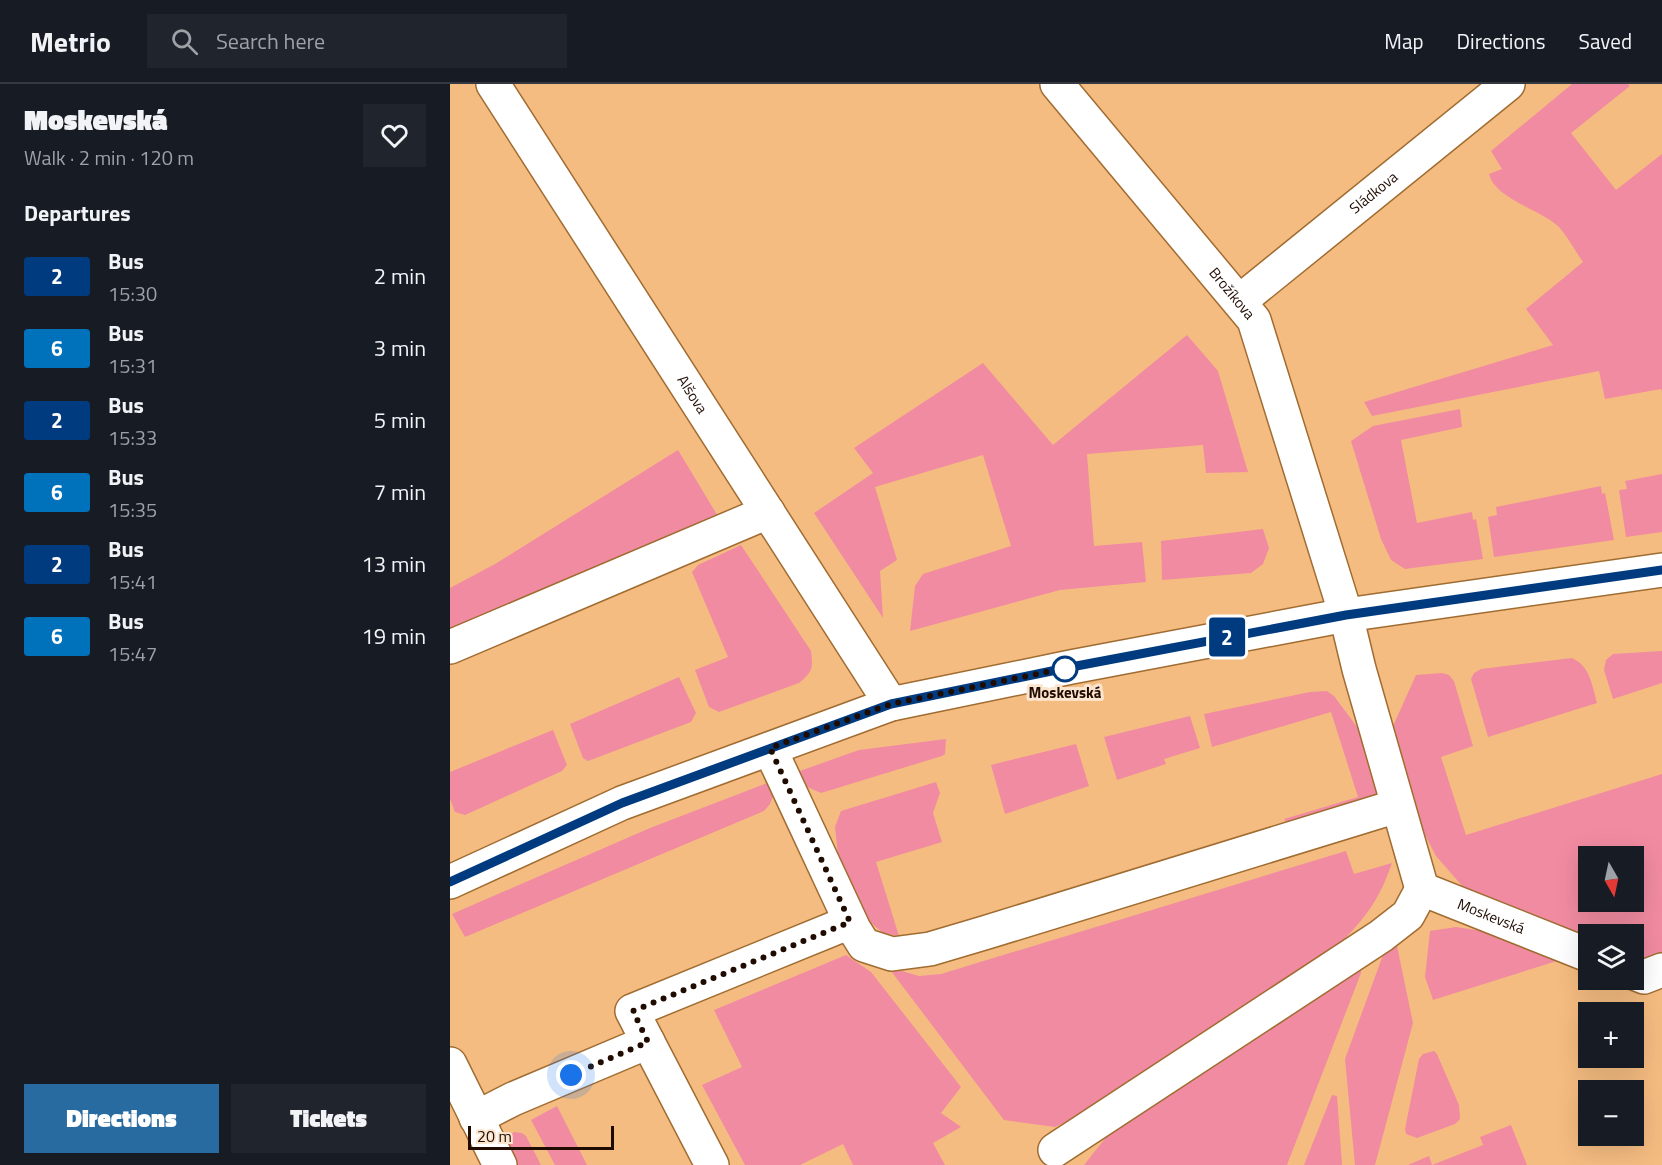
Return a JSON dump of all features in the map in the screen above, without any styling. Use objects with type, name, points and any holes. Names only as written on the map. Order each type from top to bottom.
[{"type":"street","name":"Alšova","points":[[493,84],[891,704]]},
{"type":"street","name":"Brožíkova","points":[[1057,84],[1254,320],[1346,615]]},
{"type":"street","name":"Sládkova","points":[[1240,301],[1509,84]]},
{"type":"street","points":[[450,647],[768,512]]},
{"type":"street","points":[[450,882],[622,803],[891,704],[1346,615],[1662,570]]},
{"type":"street","points":[[1056,1150],[1381,936],[1408,915],[1422,889],[1397,806],[1346,615]]},
{"type":"street","points":[[770,748],[850,922],[864,945],[892,954],[930,949],[1397,806]]},
{"type":"street","name":"Moskevská","points":[[1422,889],[1578,951]]},
{"type":"street","points":[[712,1165],[633,1011],[850,922]]},
{"type":"street","points":[[1644,977],[1662,970]]},
{"type":"street","points":[[476,1118],[513,1099],[648,1042]]},
{"type":"street","points":[[450,1064],[500,1165]]},
{"type":"shaded area","points":[[1572,84],[1628,84],[1630,86],[1571,133],[1616,190],[1662,154],[1662,392],[1661,389],[1605,399],[1599,371],[1372,416],[1364,402],[1553,345],[1526,309],[1583,262],[1559,227],[1509,197],[1493,183],[1489,174],[1502,169],[1491,151]]},
{"type":"shaded area","points":[[1187,335],[1218,371],[1248,472],[1206,473],[1203,445],[1087,454],[1094,546],[1142,542],[1146,582],[1060,590],[910,631],[915,586],[923,574],[1011,546],[983,455],[875,487],[897,560],[880,571],[883,618],[814,513],[873,473],[854,448],[983,363],[1053,445]]},
{"type":"shaded area","points":[[1460,409],[1462,427],[1401,440],[1417,523],[1472,512],[1473,520],[1476,519],[1483,559],[1405,569],[1391,560],[1381,539],[1351,441],[1373,426]]},
{"type":"shaded area","points":[[678,450],[719,518],[450,632],[450,588],[495,564]]},
{"type":"shaded area","points":[[1662,474],[1662,532],[1626,537],[1619,490],[1627,489],[1625,481]]},
{"type":"shaded area","points":[[1601,486],[1602,494],[1605,493],[1614,540],[1494,557],[1488,517],[1497,515],[1496,507]]},
{"type":"shaded area","points":[[1263,529],[1269,548],[1263,564],[1251,573],[1162,580],[1161,541]]},
{"type":"shaded area","points":[[741,545],[811,651],[812,666],[799,683],[719,712],[709,707],[695,670],[728,657],[692,572],[698,565]]},
{"type":"shaded area","points":[[1662,651],[1662,683],[1613,699],[1604,670],[1606,660],[1613,654]]},
{"type":"shaded area","points":[[1572,658],[1587,671],[1597,703],[1488,737],[1471,679],[1474,673],[1481,669]]},
{"type":"shaded area","points":[[1442,673],[1449,675],[1454,681],[1473,746],[1441,757],[1466,835],[1662,774],[1662,954],[1648,959],[1644,958],[1644,924],[1578,924],[1578,935],[1464,888],[1436,856],[1424,833],[1393,726],[1416,675]]},
{"type":"shaded area","points":[[679,677],[696,713],[691,722],[588,761],[583,758],[570,724]]},
{"type":"shaded area","points":[[1327,691],[1334,696],[1366,739],[1386,802],[1291,831],[1284,819],[1358,797],[1331,712],[1212,747],[1204,714],[1310,692]]},
{"type":"shaded area","points":[[1190,716],[1200,748],[1164,759],[1166,764],[1117,780],[1104,737]]},
{"type":"shaded area","points":[[553,730],[567,765],[562,771],[465,815],[455,812],[450,799],[450,772]]},
{"type":"shaded area","points":[[946,739],[945,754],[942,756],[821,793],[805,786],[797,772],[859,750]]},
{"type":"shaded area","points":[[1076,744],[1089,786],[1005,814],[991,765]]},
{"type":"shaded area","points":[[936,782],[940,793],[933,813],[942,842],[876,862],[899,936],[883,933],[864,917],[838,856],[835,827],[841,811]]},
{"type":"shaded area","points":[[767,783],[773,796],[764,811],[465,937],[452,914],[650,828]]},
{"type":"shaded area","points":[[1346,851],[1354,874],[1392,863],[1372,906],[1342,942],[1095,1109],[1055,1127],[1004,1120],[888,967],[919,976],[941,974]]},
{"type":"shaded area","points":[[1456,927],[1483,931],[1560,960],[1433,1000],[1425,977],[1430,931]]},
{"type":"shaded area","points":[[1391,942],[1397,946],[1413,1023],[1375,1165],[1355,1165],[1345,1059],[1387,944]]},
{"type":"shaded area","points":[[846,955],[871,972],[961,1087],[941,1113],[961,1127],[933,1143],[945,1165],[853,1165],[843,1144],[800,1165],[745,1165],[702,1085],[742,1067],[714,1010]]},
{"type":"shaded area","points":[[1360,963],[1361,973],[1287,1165],[1084,1165],[1111,1131]]},
{"type":"shaded area","points":[[1434,1051],[1459,1105],[1460,1119],[1455,1124],[1417,1138],[1406,1134],[1405,1129],[1419,1059],[1423,1054]]},
{"type":"shaded area","points":[[1332,1095],[1337,1096],[1342,1165],[1304,1165]]},
{"type":"shaded area","points":[[557,1106],[587,1165],[555,1165],[531,1120]]},
{"type":"shaded area","points":[[1511,1125],[1527,1165],[1432,1165],[1483,1145],[1480,1137]]},
{"type":"shaded area","points":[[514,1132],[526,1136],[541,1165],[516,1165],[505,1141]]},
{"type":"shaded area","points":[[1429,1156],[1432,1165],[1408,1165]]},
{"type":"bus line","name":"2","points":[[450,882],[622,803],[891,704],[1346,615],[1662,570]]},
{"type":"place","name":"Moskevská","points":[[1065,669]]},
{"type":"route","points":[[571,1075],[648,1042],[633,1011],[850,922],[770,748],[891,704],[1071,667],[1065,669]]}]
